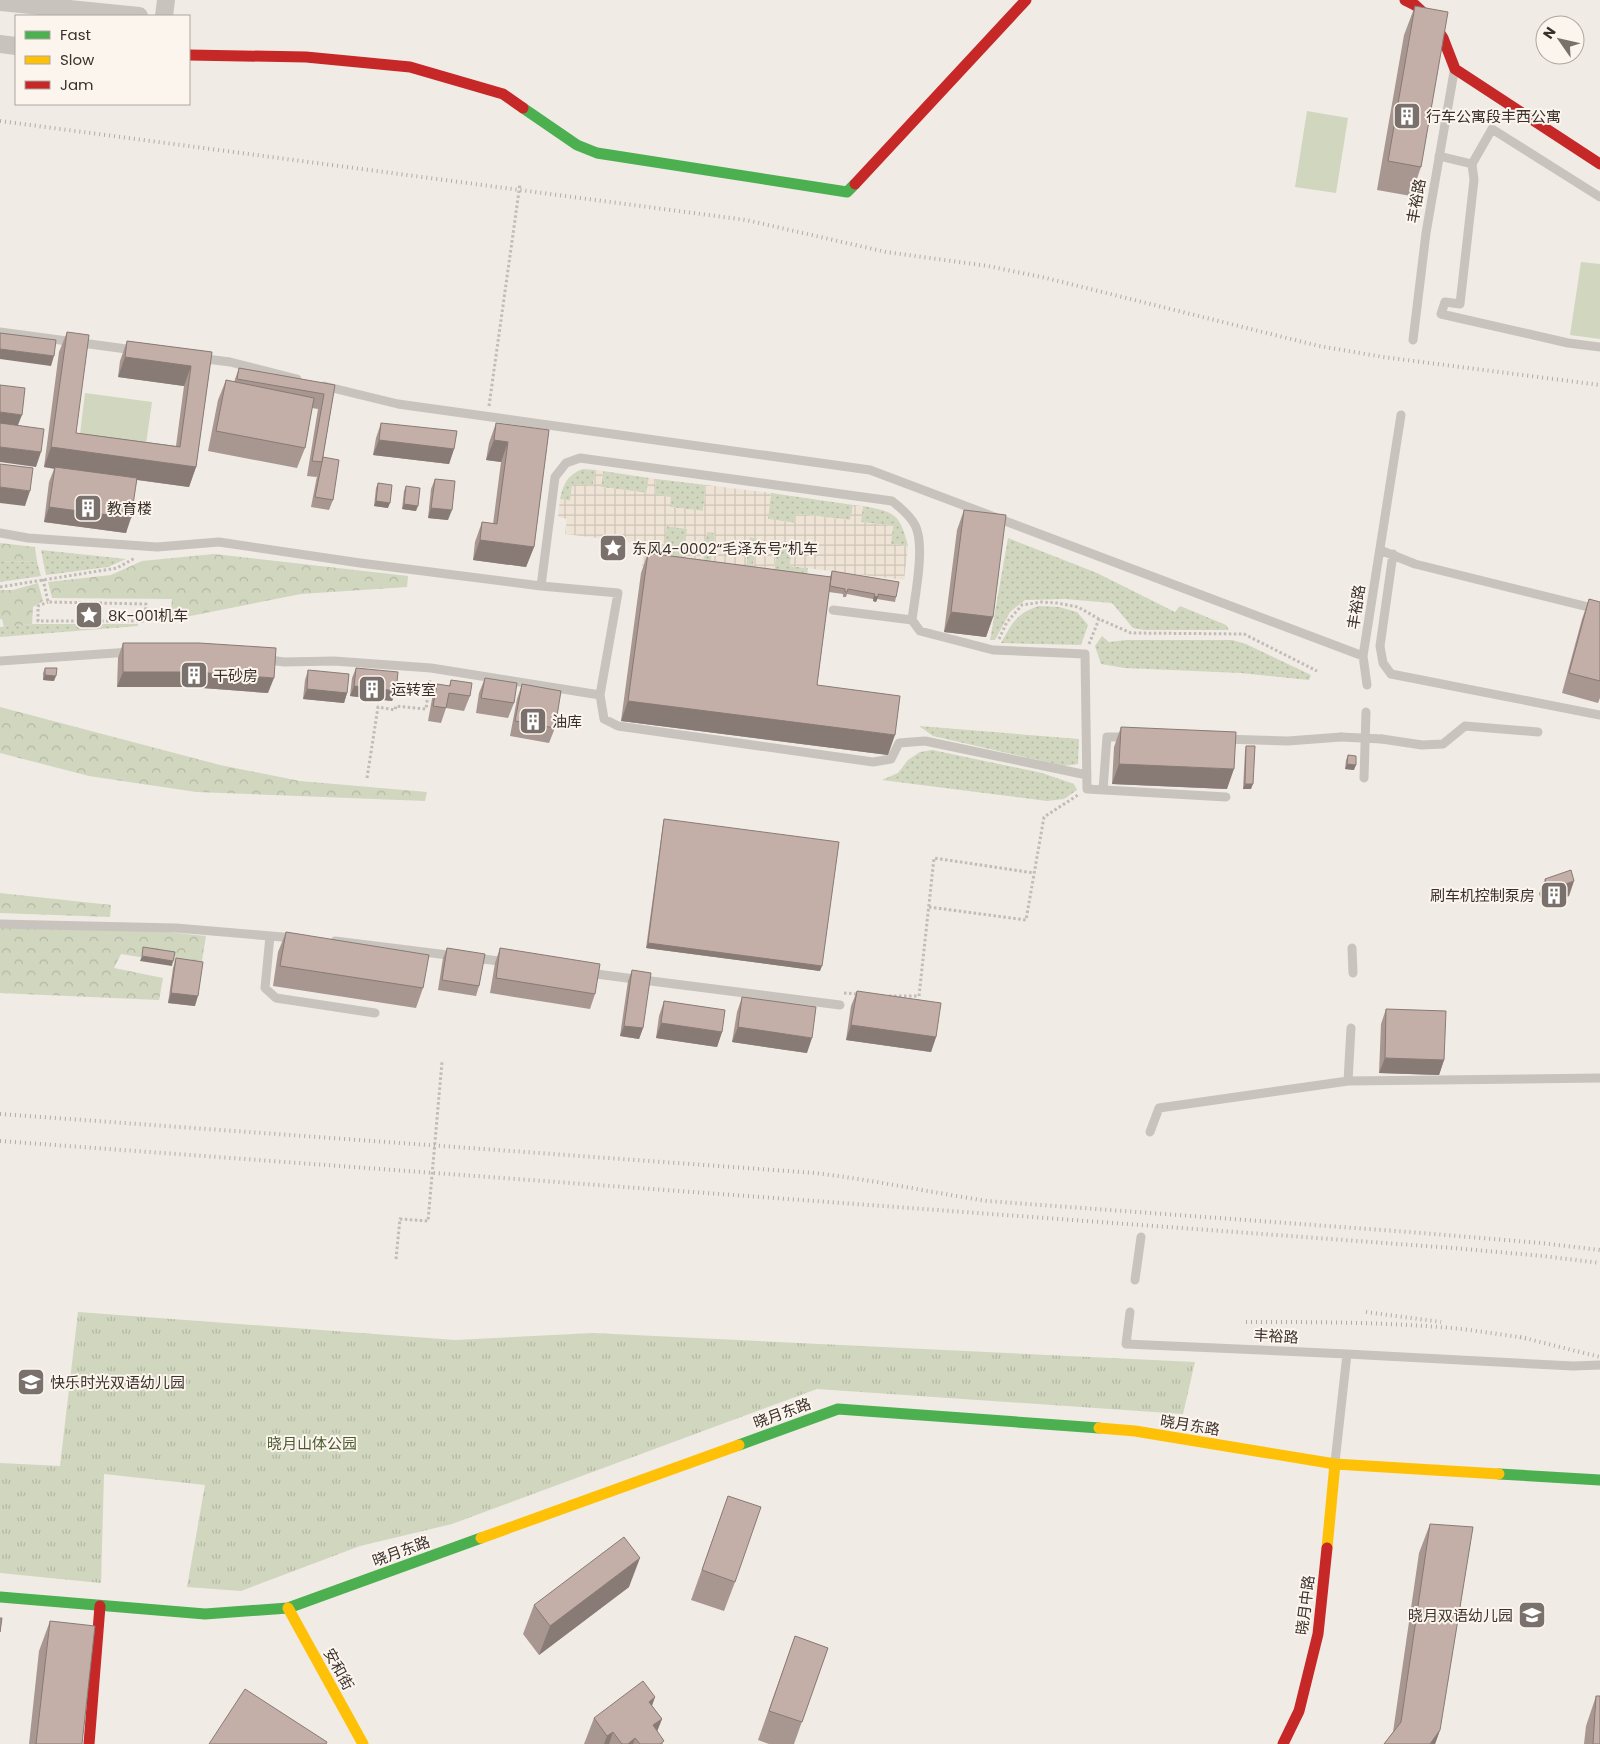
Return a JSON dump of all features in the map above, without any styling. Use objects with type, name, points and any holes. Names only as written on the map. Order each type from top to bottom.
[{"type":"street","points":[[164,15],[166,0]]},
{"type":"street","points":[[190,55],[306,58],[410,67],[503,94],[577,145],[597,153],[847,192],[1026,0]]},
{"type":"street","name":"丰裕路","points":[[1405,0],[1414,4],[1429,16],[1438,28],[1446,43],[1455,69]]},
{"type":"street","points":[[0,2],[129,15]]},
{"type":"street","points":[[0,44],[15,46]]},
{"type":"street","points":[[1455,69],[1600,164]]},
{"type":"street","name":"晓月东路","points":[[0,1597],[205,1614],[288,1608],[838,1409],[1135,1431],[1335,1464],[1600,1480]]},
{"type":"street","name":"晓月中路","points":[[1284,1744],[1299,1711],[1318,1634],[1335,1464]]},
{"type":"street","points":[[89,1744],[100,1606]]},
{"type":"street","name":"安和街","points":[[288,1608],[363,1744]]},
{"type":"lane","name":"丰裕路","points":[[1412,340],[1426,232],[1455,69]]},
{"type":"lane","points":[[1600,197],[1492,129],[1472,164],[1474,180],[1460,304],[1445,302],[1440,314],[1568,343],[1600,347]]},
{"type":"lane","points":[[1439,156],[1472,164]]},
{"type":"lane","points":[[0,332],[145,351]]},
{"type":"lane","points":[[192,358],[230,362],[398,404],[870,470],[1363,656]]},
{"type":"lane","name":"丰裕路","points":[[1366,685],[1363,656],[1401,415]]},
{"type":"lane","points":[[541,586],[555,477],[566,463],[580,458],[892,501],[917,528],[920,546],[912,620],[920,631],[993,650],[1086,654],[1087,789],[1226,797]]},
{"type":"lane","points":[[0,533],[28,538],[157,547],[219,542],[360,563],[541,586],[618,593],[600,695],[604,719],[618,726],[873,762],[891,759],[900,743],[925,741],[1087,775]]},
{"type":"lane","points":[[1380,550],[1415,564],[1600,610]]},
{"type":"lane","points":[[1393,554],[1380,646],[1383,663],[1391,674],[1600,716]]},
{"type":"lane","points":[[833,610],[912,620]]},
{"type":"lane","points":[[0,661],[110,652],[138,652]]},
{"type":"lane","points":[[257,659],[284,662],[334,660],[431,668],[600,695]]},
{"type":"lane","points":[[1364,778],[1366,712]]},
{"type":"lane","points":[[1212,739],[1288,741],[1341,737],[1382,739],[1422,745],[1443,744],[1465,726],[1538,732]]},
{"type":"lane","points":[[1103,790],[1107,737],[1136,737]]},
{"type":"lane","points":[[0,924],[176,928],[308,939]]},
{"type":"lane","points":[[270,936],[265,988],[276,998],[374,1013]]},
{"type":"lane","points":[[328,940],[514,963]]},
{"type":"lane","points":[[1352,948],[1353,973]]},
{"type":"lane","points":[[583,972],[840,1005]]},
{"type":"lane","points":[[1348,1081],[1351,1028]]},
{"type":"lane","points":[[1150,1132],[1159,1108],[1348,1081],[1600,1078]]},
{"type":"lane","points":[[1135,1280],[1140,1237]]},
{"type":"lane","name":"丰裕路","points":[[1130,1312],[1126,1344],[1347,1354]]},
{"type":"lane","points":[[1335,1464],[1347,1354],[1573,1366],[1600,1365]]},
{"type":"path","points":[[488,417],[520,184]]},
{"type":"path","points":[[0,587],[117,568],[157,547]]},
{"type":"path","points":[[43,579],[48,602]]},
{"type":"path","points":[[48,602],[146,604],[145,621],[38,621],[38,606],[48,602]]},
{"type":"path","points":[[993,650],[1007,622],[1022,605],[1042,602],[1078,607],[1099,619],[1131,633],[1244,634],[1317,671]]},
{"type":"path","points":[[1086,654],[1099,619]]},
{"type":"path","points":[[367,778],[378,707],[395,710],[396,706],[426,709],[431,668]]},
{"type":"path","points":[[929,907],[1026,920],[1044,817],[1087,789]]},
{"type":"path","points":[[886,996],[919,996],[934,858],[1034,873]]},
{"type":"path","points":[[839,993],[859,994]]},
{"type":"path","points":[[396,1258],[400,1219],[428,1221],[442,1062]]},
{"type":"green space","points":[[1307,111],[1348,118],[1336,193],[1295,187]]},
{"type":"green space","points":[[1581,262],[1600,264],[1600,339],[1570,335]]},
{"type":"green space","points":[[85,393],[152,402],[146,444],[80,434]]},
{"type":"green space","points":[[583,469],[595,470],[593,486],[570,501],[560,499],[567,480]]},
{"type":"green space","points":[[603,471],[649,478],[647,493],[601,487]]},
{"type":"green space","points":[[656,479],[706,485],[703,511],[669,507],[654,494]]},
{"type":"green space","points":[[771,493],[853,505],[851,520],[797,514],[796,523],[767,519]]},
{"type":"green space","points":[[863,506],[882,510],[894,516],[902,527],[908,546],[890,544],[893,526],[860,522]]},
{"type":"green space","points":[[667,526],[688,529],[683,560],[650,556],[652,545]]},
{"type":"green space","points":[[707,531],[715,533],[711,562],[703,561]]},
{"type":"green space","points":[[749,537],[757,538],[753,567],[746,566]]},
{"type":"green space","points":[[1008,538],[1097,573],[1175,612],[1180,606],[1226,625],[1229,630],[1144,630],[1133,628],[1112,603],[1065,599],[1025,600],[1010,612],[995,640],[990,640]]},
{"type":"green space","points":[[778,541],[793,543],[790,566],[808,568],[807,576],[774,572]]},
{"type":"green space","points":[[0,543],[35,547],[37,562],[0,561]]},
{"type":"green space","points":[[41,550],[126,559],[108,567],[46,575]]},
{"type":"green space","points":[[214,554],[408,576],[407,587],[301,594],[170,620],[172,599],[52,598],[48,582],[111,575],[142,561]]},
{"type":"green space","points":[[0,561],[37,562],[41,576],[0,582]]},
{"type":"green space","points":[[38,583],[43,601],[33,607],[32,624],[4,627],[2,619],[0,619],[0,590],[13,590]]},
{"type":"green space","points":[[1039,606],[1059,607],[1077,612],[1088,625],[1081,645],[1001,643],[1008,630],[1020,616]]},
{"type":"green space","points":[[32,624],[138,624],[138,626],[0,637],[0,627]]},
{"type":"green space","points":[[1102,636],[1109,642],[1126,640],[1232,640],[1246,644],[1311,675],[1309,680],[1241,673],[1125,668],[1101,664],[1095,646]]},
{"type":"green space","points":[[0,707],[220,765],[300,781],[427,792],[425,801],[196,792],[89,776],[0,753]]},
{"type":"green space","points":[[919,726],[1079,739],[1078,764],[1064,766],[933,736]]},
{"type":"green space","points":[[932,750],[1042,773],[1074,784],[1077,790],[1064,799],[1047,801],[882,780],[898,773],[908,760],[920,752]]},
{"type":"green space","points":[[0,893],[111,905],[110,917],[0,913]]},
{"type":"green space","points":[[111,926],[206,936],[201,967],[121,954],[114,968],[163,978],[159,1000],[0,993],[0,928]]},
{"type":"green space","name":"晓月山体公园","points":[[78,1312],[455,1340],[593,1333],[1195,1362],[1183,1414],[817,1389],[452,1524],[360,1546],[241,1591],[187,1587],[205,1485],[104,1474],[101,1583],[0,1573],[0,1463],[60,1466]]},
{"type":"shaded area","points":[[595,470],[603,471],[601,487],[646,493],[649,478],[656,479],[654,494],[671,497],[670,507],[703,511],[706,485],[771,493],[768,519],[795,523],[797,514],[850,520],[853,505],[863,506],[861,522],[893,526],[891,544],[908,546],[904,580],[790,566],[793,543],[778,541],[772,583],[642,566],[645,544],[565,534],[567,519],[558,517],[560,499],[570,501],[572,484],[593,486]],"holes":[[[667,526],[687,529],[683,560],[650,556],[652,545],[664,547]],[[707,532],[715,533],[711,562],[703,560]],[[750,537],[757,538],[753,567],[746,566]]]},
{"type":"building","name":"行车公寓段丰西公寓","points":[[1415,6],[1448,12],[1421,167],[1388,161]]},
{"type":"building","points":[[67,332],[89,335],[76,433],[180,447],[191,366],[125,357],[127,341],[212,352],[196,467],[51,447]]},
{"type":"building","points":[[0,333],[56,340],[54,356],[0,349]]},
{"type":"building","points":[[239,368],[335,385],[322,462],[312,461],[324,394],[237,379]]},
{"type":"building","points":[[226,380],[314,398],[305,448],[216,431]]},
{"type":"building","points":[[0,385],[25,388],[22,415],[0,412]]},
{"type":"building","points":[[0,423],[44,429],[41,452],[0,447]]},
{"type":"building","points":[[381,423],[457,431],[454,449],[379,440]]},
{"type":"building","points":[[496,423],[549,430],[534,547],[480,540],[482,522],[497,524],[508,442],[494,440]]},
{"type":"building","points":[[323,457],[339,460],[333,500],[315,497]]},
{"type":"building","points":[[0,464],[33,468],[30,491],[0,487]]},
{"type":"building","points":[[55,467],[137,478],[131,518],[49,507]]},
{"type":"building","points":[[435,479],[455,481],[452,510],[431,508]]},
{"type":"building","points":[[378,483],[392,485],[390,503],[376,501]]},
{"type":"building","points":[[406,486],[420,488],[418,506],[404,504]]},
{"type":"building","points":[[964,510],[1006,515],[993,617],[951,612]]},
{"type":"building","points":[[648,553],[831,577],[817,685],[900,696],[895,735],[628,701]]},
{"type":"building","points":[[832,571],[899,582],[896,597],[878,594],[878,597],[874,596],[875,594],[848,589],[845,592],[845,589],[830,586]]},
{"type":"building","points":[[1589,599],[1600,602],[1600,681],[1569,673]]},
{"type":"building","points":[[123,643],[199,643],[276,648],[274,678],[195,672],[123,672]]},
{"type":"building","points":[[45,668],[57,668],[56,676],[45,675]]},
{"type":"building","points":[[356,668],[398,672],[396,691],[354,686]]},
{"type":"building","points":[[308,670],[349,674],[347,693],[307,689]]},
{"type":"building","points":[[485,678],[517,683],[514,703],[481,698]]},
{"type":"building","points":[[451,680],[472,683],[470,696],[449,693],[446,708],[433,706],[437,684],[450,686]]},
{"type":"building","points":[[522,684],[561,691],[555,728],[515,721]]},
{"type":"building","points":[[1121,727],[1236,732],[1234,769],[1119,764]]},
{"type":"building","points":[[1246,746],[1255,746],[1253,784],[1245,784]]},
{"type":"building","points":[[1348,755],[1356,756],[1356,765],[1347,764]]},
{"type":"building","points":[[664,819],[839,842],[822,966],[648,943]]},
{"type":"building","points":[[1571,870],[1574,881],[1549,890],[1545,879]]},
{"type":"building","points":[[286,932],[429,955],[423,988],[280,966]]},
{"type":"building","points":[[143,947],[175,952],[173,961],[142,956]]},
{"type":"building","points":[[447,948],[485,954],[479,986],[442,980]]},
{"type":"building","points":[[500,948],[600,964],[595,994],[496,978]]},
{"type":"building","points":[[176,958],[203,962],[198,996],[171,993]]},
{"type":"building","points":[[632,970],[651,973],[643,1028],[624,1026]]},
{"type":"building","points":[[857,991],[941,1003],[936,1037],[851,1025]]},
{"type":"building","points":[[742,997],[816,1007],[812,1038],[738,1027]]},
{"type":"building","points":[[664,1001],[725,1010],[722,1032],[661,1023]]},
{"type":"building","points":[[1386,1009],[1446,1011],[1444,1060],[1385,1058]]},
{"type":"building","points":[[728,1496],[761,1507],[735,1582],[702,1570]]},
{"type":"building","points":[[1430,1524],[1473,1527],[1440,1730],[1430,1744],[1384,1744],[1401,1722]]},
{"type":"building","points":[[624,1537],[640,1558],[550,1626],[534,1605]]},
{"type":"building","points":[[50,1621],[95,1626],[82,1744],[36,1744]]},
{"type":"building","points":[[795,1636],[828,1648],[802,1722],[769,1711]]},
{"type":"building","points":[[643,1681],[655,1697],[649,1702],[662,1719],[653,1725],[664,1741],[660,1744],[640,1744],[635,1738],[628,1744],[622,1744],[613,1732],[607,1736],[594,1718]]},
{"type":"building","points":[[245,1689],[327,1742],[326,1744],[209,1744]]},
{"type":"building","points":[[1596,1696],[1600,1696],[1600,1744],[1593,1744]]},
{"type":"railway","points":[[0,121],[746,220],[886,252],[988,266],[1046,278],[1319,346],[1383,357],[1600,385]]},
{"type":"railway","points":[[0,1114],[815,1173],[987,1201],[1409,1232],[1600,1250]]},
{"type":"railway","points":[[0,1141],[1453,1248],[1600,1263]]},
{"type":"railway","points":[[1366,1312],[1441,1322]]},
{"type":"railway","points":[[1246,1322],[1408,1325],[1462,1329],[1526,1338]]},
{"type":"railway","points":[[1520,1337],[1600,1357]]},
{"type":"traffic: fast","points":[[523,108],[577,145],[597,153],[847,192],[855,184]]},
{"type":"traffic: fast","points":[[739,1445],[838,1409],[1099,1428]]},
{"type":"traffic: fast","points":[[1499,1474],[1600,1480]]},
{"type":"traffic: fast","points":[[0,1597],[205,1614],[288,1608],[481,1538]]},
{"type":"traffic: slow","points":[[1099,1428],[1135,1431],[1335,1464],[1499,1474]]},
{"type":"traffic: slow","points":[[481,1538],[739,1445]]},
{"type":"traffic: slow","points":[[1327,1548],[1335,1464]]},
{"type":"traffic: slow","points":[[288,1608],[363,1744]]},
{"type":"traffic: jam","points":[[855,184],[1026,0]]},
{"type":"traffic: jam","points":[[1405,0],[1415,5],[1431,20],[1443,38],[1455,69],[1600,164]]},
{"type":"traffic: jam","points":[[190,55],[306,57],[410,67],[503,94],[523,108]]},
{"type":"traffic: jam","points":[[1283,1744],[1299,1711],[1318,1634],[1327,1548]]},
{"type":"traffic: jam","points":[[89,1744],[100,1606]]},
{"type":"place","name":"行车公寓段丰西公寓","points":[[1407,116]]},
{"type":"place","name":"教育楼","points":[[88,508]]},
{"type":"place","name":"东风4-0002“毛泽东号”机车","points":[[613,548]]},
{"type":"place","name":"8K-001机车","points":[[89,615]]},
{"type":"place","name":"干砂房","points":[[194,675]]},
{"type":"place","name":"运转室","points":[[372,689]]},
{"type":"place","name":"油库","points":[[533,721]]},
{"type":"place","name":"刷车机控制泵房","points":[[1554,895]]},
{"type":"place","name":"快乐时光双语幼儿园","points":[[31,1382]]},
{"type":"place","name":"晓月双语幼儿园","points":[[1532,1615]]}]
